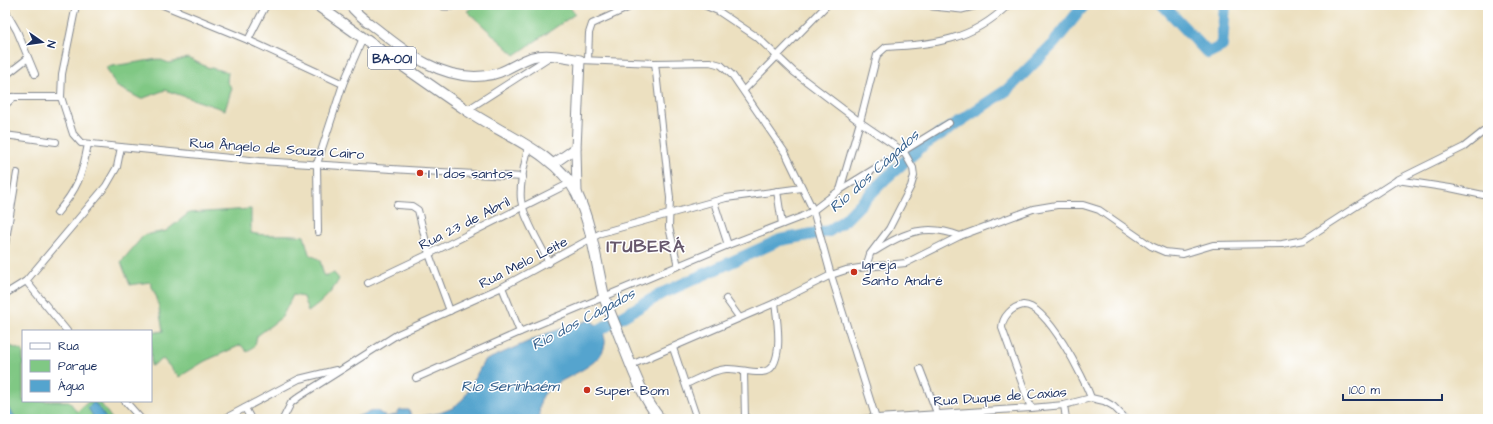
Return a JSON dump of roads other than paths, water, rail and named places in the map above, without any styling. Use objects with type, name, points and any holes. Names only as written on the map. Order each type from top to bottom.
[{"type":"main road","name":"BA-001","points":[[317,5],[467,110],[553,164],[570,183],[577,194],[592,238],[606,299]]},
{"type":"main road","points":[[350,5],[358,15],[415,58],[452,73],[474,76],[493,75],[532,57],[553,56],[584,60],[576,148],[577,194]]},
{"type":"main road","points":[[444,5],[451,5]]},
{"type":"main road","points":[[933,5],[962,8],[974,5]]},
{"type":"main road","points":[[553,164],[576,148]]},
{"type":"main road","points":[[606,299],[626,354],[644,397],[660,419]]},
{"type":"street","points":[[57,213],[76,188],[83,167],[88,144],[78,141],[73,134],[60,97],[62,74],[76,5]]},
{"type":"street","points":[[163,5],[248,40],[343,84]]},
{"type":"street","points":[[248,40],[266,5]]},
{"type":"street","points":[[634,5],[620,8],[591,26],[584,60],[655,63],[700,61],[716,63],[726,69],[744,90],[786,154],[813,210],[830,272],[876,418]]},
{"type":"street","points":[[704,5],[718,11],[757,37],[794,72],[904,153],[913,168],[912,181],[902,206],[881,240],[870,254],[866,267]]},
{"type":"street","points":[[744,90],[828,5]]},
{"type":"street","points":[[840,190],[860,122],[875,62],[881,49],[886,47],[928,45],[958,37],[986,24],[1008,5]]},
{"type":"street","points":[[5,10],[35,74]]},
{"type":"street","points":[[318,232],[317,164],[343,84],[363,38]]},
{"type":"street","points":[[467,110],[553,56]]},
{"type":"street","points":[[5,76],[28,58]]},
{"type":"street","points":[[655,63],[670,198],[670,233],[678,266]]},
{"type":"street","points":[[5,97],[60,97]]},
{"type":"street","points":[[5,105],[14,97]]},
{"type":"street","points":[[416,378],[520,332],[606,299],[678,266],[813,210],[840,190],[904,153],[949,123]]},
{"type":"street","points":[[631,365],[673,348],[739,317],[775,303],[830,272],[906,263],[960,236],[1033,209],[1057,205],[1083,205],[1099,210],[1151,246],[1165,252],[1183,254],[1213,245],[1282,244],[1304,240],[1397,180],[1455,152],[1488,128]]},
{"type":"street","points":[[5,135],[56,142]]},
{"type":"street","name":"Rua Ângelo de Souza Cairo","points":[[88,144],[317,164],[522,177]]},
{"type":"street","points":[[5,294],[26,281],[106,186],[117,167],[121,147]]},
{"type":"street","points":[[528,148],[522,177],[521,191],[523,207],[549,263]]},
{"type":"street","points":[[5,245],[18,173]]},
{"type":"street","points":[[1397,180],[1450,188],[1488,196]]},
{"type":"street","name":"Rua 23 de Abril","points":[[368,283],[570,183]]},
{"type":"street","name":"Rua Melo Leite","points":[[283,419],[294,400],[339,369],[398,334],[502,287],[549,263],[592,238],[626,225],[669,215],[744,194],[802,188]]},
{"type":"street","points":[[777,191],[782,224]]},
{"type":"street","points":[[714,202],[728,245]]},
{"type":"street","points":[[396,205],[412,206],[418,210],[429,254],[450,311]]},
{"type":"street","points":[[870,254],[889,242],[922,229],[937,230],[960,236]]},
{"type":"street","points":[[26,281],[66,330]]},
{"type":"street","points":[[502,287],[520,332]]},
{"type":"street","points":[[726,298],[739,317]]},
{"type":"street","points":[[686,384],[721,370],[766,372],[774,363],[778,347],[775,303]]},
{"type":"street","points":[[1031,408],[1002,328],[1003,319],[1015,308],[1023,304],[1037,310],[1048,323],[1075,363],[1091,398],[1104,401],[1113,406],[1126,419]]},
{"type":"street","points":[[673,348],[697,419]]},
{"type":"street","points":[[224,419],[299,379],[317,373],[339,369]]},
{"type":"street","points":[[920,369],[937,413]]},
{"type":"street","points":[[744,371],[745,419]]},
{"type":"street","name":"Rua Duque de Caxias","points":[[862,419],[1064,405],[1091,398]]},
{"type":"street","points":[[126,402],[141,419]]},
{"type":"street","points":[[1064,405],[1066,419]]},
{"type":"street","points":[[245,408],[251,419]]},
{"type":"water","name":"Rio Serinhaém","points":[[590,320],[602,329],[605,344],[601,354],[585,368],[553,386],[546,392],[540,402],[540,419],[350,419],[376,410],[386,417],[396,415],[400,410],[409,410],[412,418],[440,413],[453,408],[464,398],[484,361],[548,333]]},
{"type":"water","points":[[94,402],[106,418],[105,419],[92,419],[93,416],[88,408]]},
{"type":"water","points":[[5,404],[17,419],[5,419]]},
{"type":"waterway","name":"Rio dos Cágados","points":[[589,336],[663,293],[780,240],[829,231],[845,220],[885,179],[921,147],[1007,90],[1053,44],[1084,5]]},
{"type":"waterway","name":"Rio dos Cágados","points":[[1163,5],[1208,53],[1222,46],[1225,5]]},
{"type":"place","name":"I l dos santos","points":[[420,173]]},
{"type":"place","name":"Igreja Santo André","points":[[854,272]]},
{"type":"place","name":"Super Bom","points":[[587,390]]},
{"type":"district","name":"ITUBERÁ","points":[[646,246]]}]
